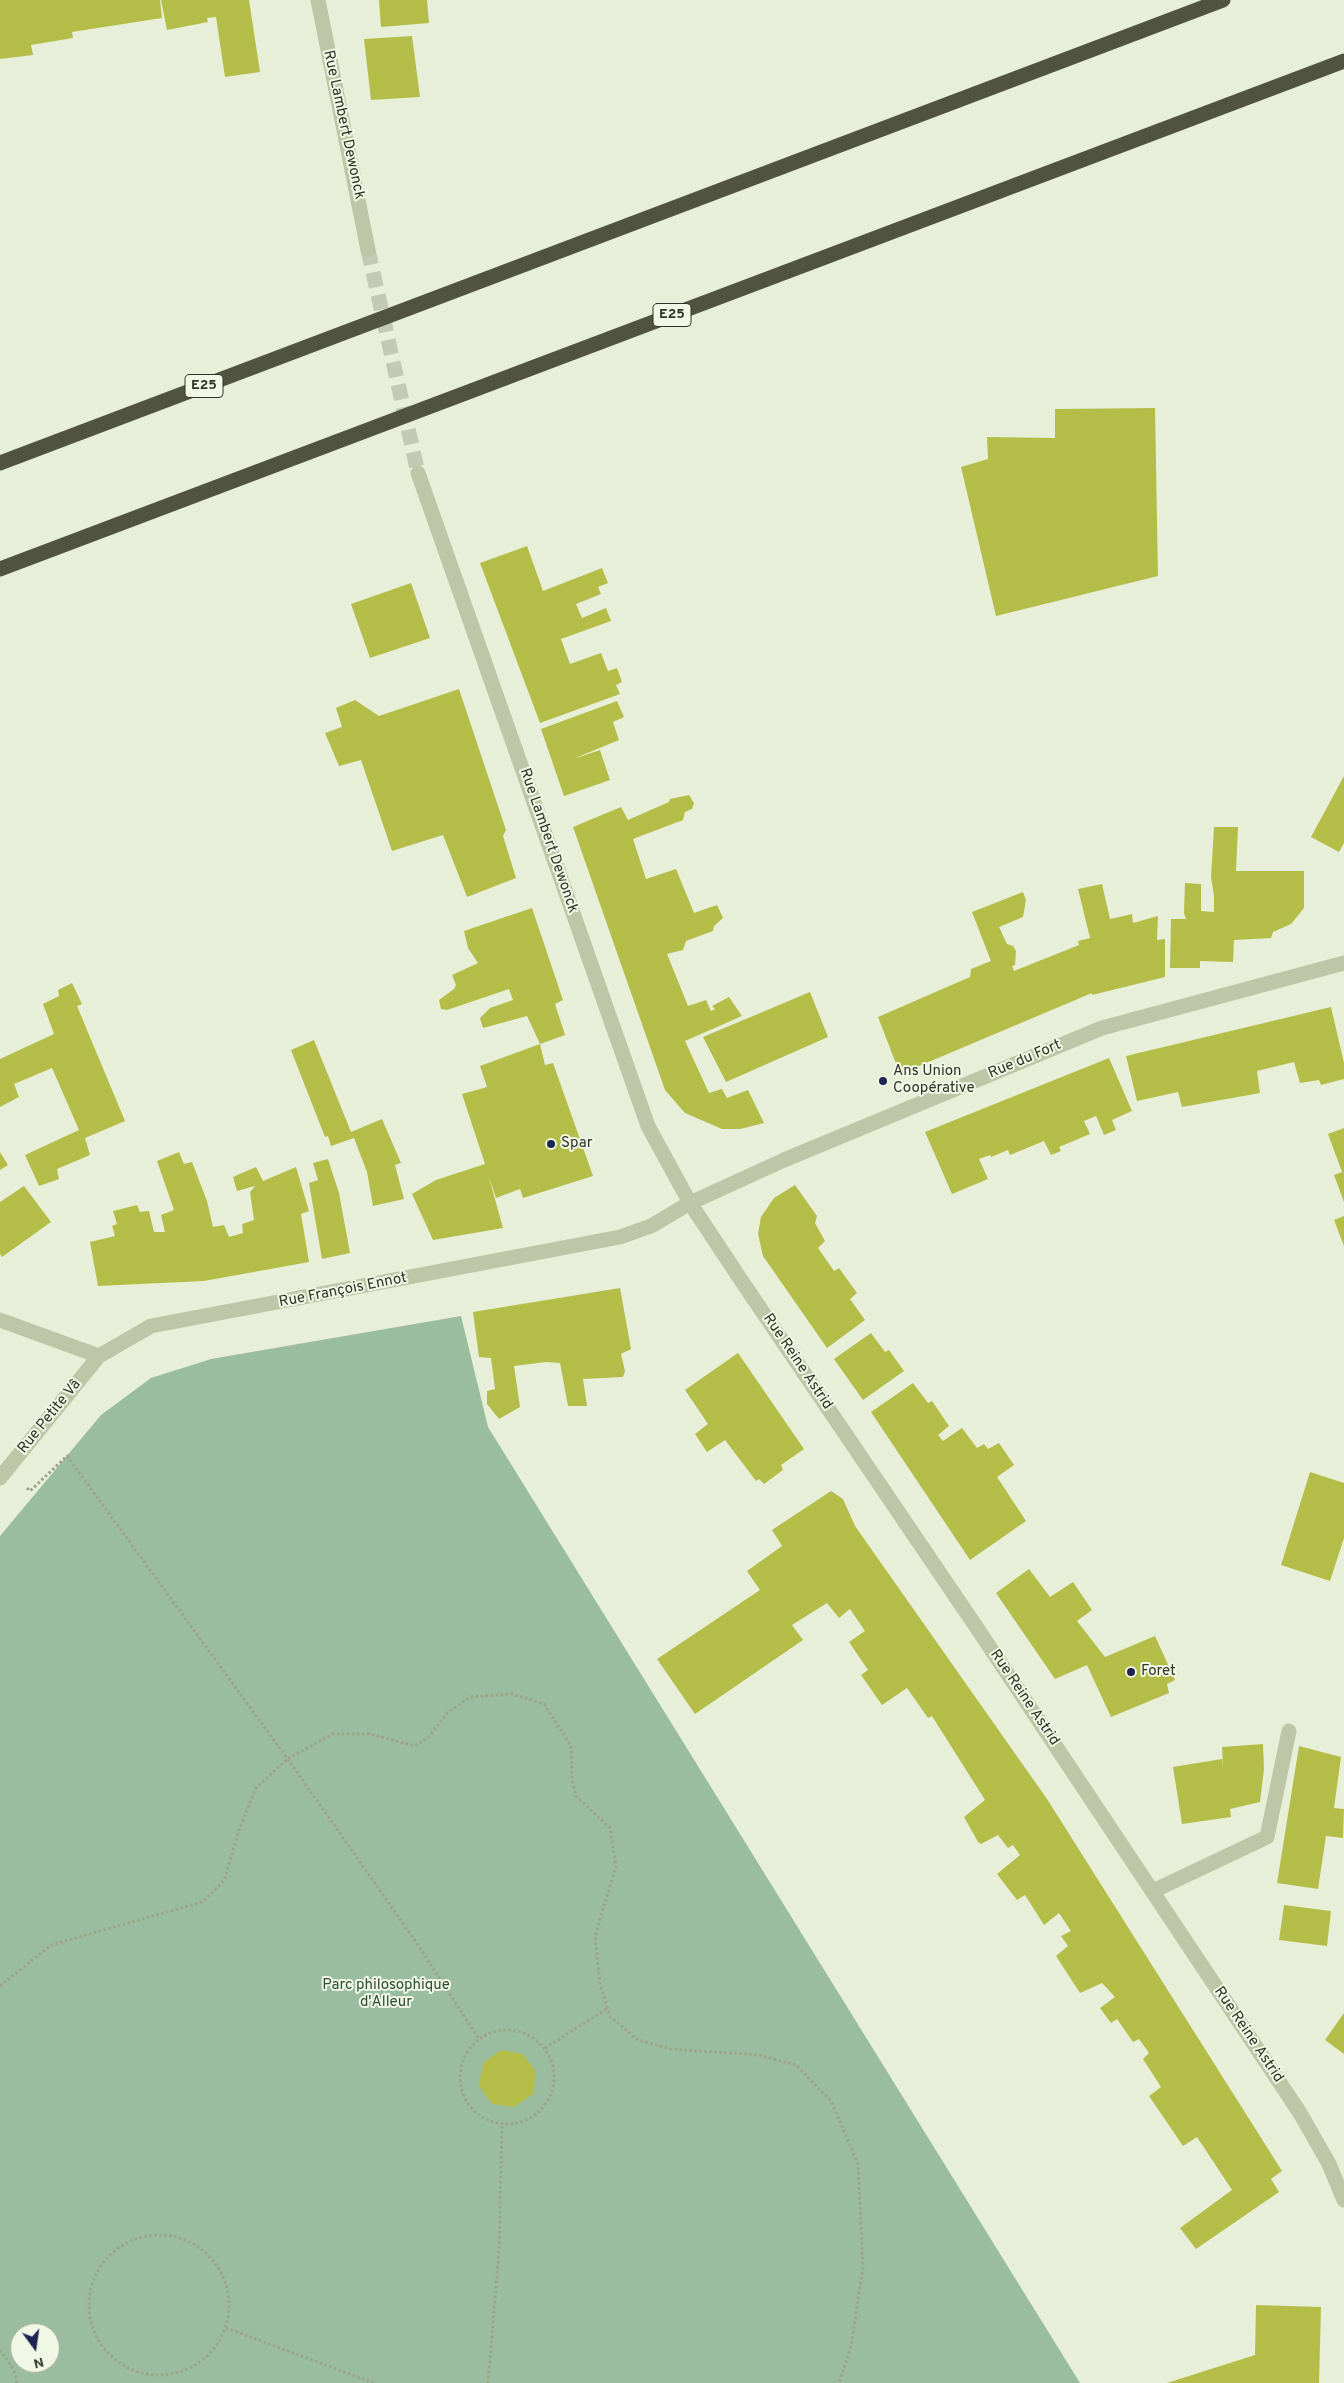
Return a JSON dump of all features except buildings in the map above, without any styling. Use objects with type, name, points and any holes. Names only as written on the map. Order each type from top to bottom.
[{"type":"highway","name":"E25","points":[[0,464],[1223,0]]},
{"type":"highway","name":"E25","points":[[0,569],[1344,61]]},
{"type":"street","name":"Rue Lambert Dewonck","points":[[318,0],[368,250]]},
{"type":"street","name":"Rue Lambert Dewonck","points":[[418,473],[648,1126],[690,1203]]},
{"type":"street","name":"Rue du Fort","points":[[690,1203],[784,1160],[1102,1028],[1344,964]]},
{"type":"street","name":"Rue François Ennot","points":[[99,1356],[151,1326],[620,1238],[652,1226],[690,1203]]},
{"type":"street","name":"Rue Reine Astrid","points":[[690,1203],[1153,1891],[1300,2113],[1329,2164],[1344,2200]]},
{"type":"street","points":[[0,1320],[99,1356]]},
{"type":"street","name":"Rue Petite Vâ","points":[[3,1474],[99,1356]]},
{"type":"street","points":[[1153,1891],[1268,1837],[1290,1731]]},
{"type":"path","points":[[3,1474],[30,1491],[67,1456],[416,1942],[479,2039]]},
{"type":"path","points":[[0,1986],[50,1945],[202,1902],[224,1881],[239,1830],[256,1788],[287,1760],[333,1734],[370,1734],[415,1746],[428,1738],[447,1713],[470,1697],[512,1694],[544,1704],[572,1746],[572,1778],[576,1796],[610,1828],[616,1866],[595,1936],[600,1984],[610,2016],[636,2039],[670,2049],[759,2055],[796,2065],[831,2101],[858,2164],[863,2267],[851,2346],[838,2383]]},
{"type":"path","points":[[545,2048],[608,2008]]},
{"type":"path","points":[[514,2030],[530,2035],[545,2048],[553,2063],[555,2075],[553,2091],[545,2106],[530,2119],[514,2124],[502,2125],[485,2120],[468,2104],[461,2089],[461,2064],[468,2050],[479,2039],[493,2031],[514,2030]]},
{"type":"path","points":[[488,2383],[499,2252],[502,2125]]},
{"type":"path","points":[[149,2236],[174,2236],[196,2245],[214,2261],[223,2275],[230,2298],[226,2328],[214,2350],[193,2367],[170,2375],[139,2373],[117,2361],[98,2341],[90,2318],[90,2294],[98,2271],[111,2255],[131,2241],[149,2236]]},
{"type":"path","points":[[226,2328],[374,2383]]},
{"type":"path","points":[[0,2350],[14,2370],[17,2383]]},
{"type":"green space","name":"Parc philosophique d'Alleur","points":[[461,1316],[488,1427],[1080,2383],[0,2383],[0,1536],[101,1415],[151,1378],[211,1359]]},
{"type":"tunnel","points":[[368,250],[418,473]]},
{"type":"place","name":"Ans Union Coopérative","points":[[883,1081]]},
{"type":"place","name":"Spar","points":[[551,1144]]},
{"type":"place","name":"Foret","points":[[1131,1672]]}]
